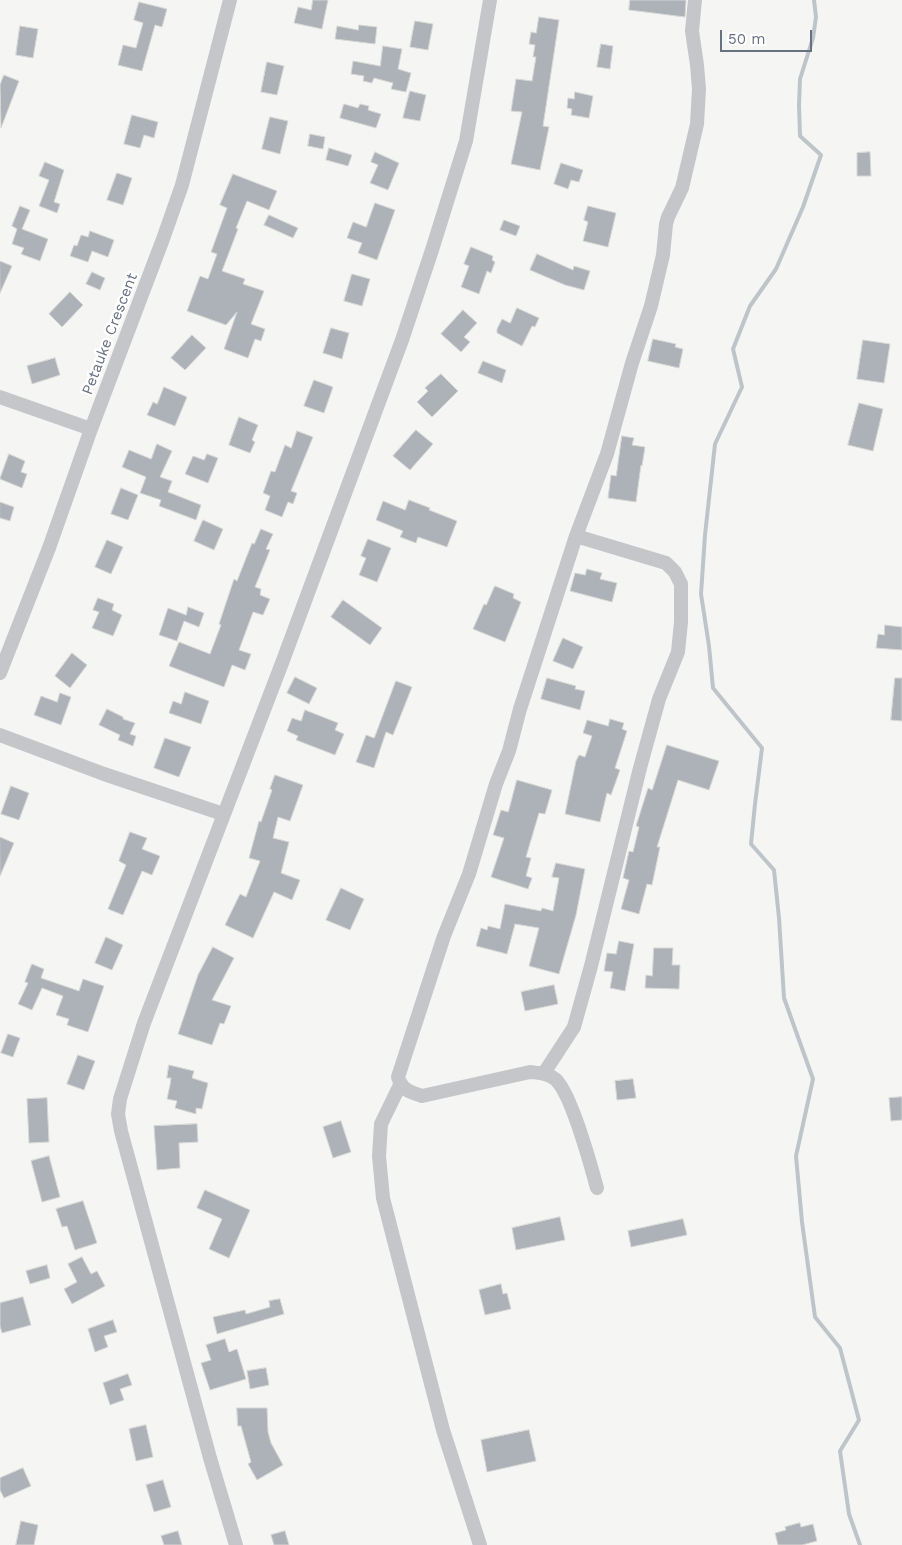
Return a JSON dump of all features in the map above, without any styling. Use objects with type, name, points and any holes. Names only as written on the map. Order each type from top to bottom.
[{"type":"street","name":"Petauke Crescent","points":[[0,673],[49,548],[91,430],[164,238],[182,185],[230,0]]},
{"type":"street","points":[[236,1545],[210,1458],[121,1131],[118,1114],[120,1099],[144,1023],[282,663],[402,340],[466,141],[490,0]]},
{"type":"street","points":[[480,1545],[443,1430],[383,1198],[379,1156],[381,1124],[400,1085],[398,1077],[424,995],[468,874],[576,536],[612,439],[627,380],[651,306],[663,255],[668,217],[682,188],[694,138],[698,108],[697,65],[692,32],[695,0]]},
{"type":"street","points":[[0,397],[91,430]]},
{"type":"street","points":[[544,1073],[574,1027],[592,966],[640,768],[659,699],[678,652],[681,622],[681,584],[675,572],[666,563],[576,536]]},
{"type":"street","points":[[0,735],[104,774],[223,814]]},
{"type":"street","points":[[400,1085],[422,1096],[530,1072],[544,1073],[556,1080],[568,1101],[584,1143],[597,1188]]},
{"type":"building","points":[[313,0],[328,0],[322,29],[294,23],[298,7],[311,10]]},
{"type":"building","points":[[630,0],[686,0],[685,17],[629,10]]},
{"type":"building","points":[[139,2],[167,9],[162,27],[155,25],[142,71],[118,65],[123,45],[136,48],[143,23],[134,20]]},
{"type":"building","points":[[539,17],[559,20],[543,126],[549,127],[540,170],[511,164],[522,112],[511,111],[516,79],[532,81],[536,57],[533,57],[535,45],[529,44],[531,32],[536,33]]},
{"type":"building","points":[[415,21],[433,24],[428,50],[410,47]]},
{"type":"building","points":[[359,25],[377,27],[375,44],[335,39],[337,26],[358,30]]},
{"type":"building","points":[[20,26],[38,29],[33,58],[16,55]]},
{"type":"building","points":[[601,44],[613,46],[610,69],[597,67]]},
{"type":"building","points":[[383,46],[402,49],[398,69],[411,73],[406,92],[391,89],[393,83],[374,78],[372,83],[363,81],[364,76],[351,74],[353,61],[380,66]]},
{"type":"building","points":[[267,62],[284,66],[277,95],[261,92]]},
{"type":"building","points":[[4,75],[19,81],[1,128],[0,85]]},
{"type":"building","points":[[410,91],[426,95],[420,121],[403,118]]},
{"type":"building","points":[[575,92],[593,96],[589,118],[571,115],[572,109],[567,108],[568,98],[574,99]]},
{"type":"building","points":[[344,104],[358,108],[360,104],[369,106],[368,110],[381,114],[376,128],[340,118]]},
{"type":"building","points":[[132,115],[158,122],[154,138],[144,135],[140,148],[124,144]]},
{"type":"building","points":[[270,117],[288,121],[280,154],[262,149]]},
{"type":"building","points":[[310,134],[325,137],[323,149],[308,146]]},
{"type":"building","points":[[329,148],[352,155],[348,166],[326,160]]},
{"type":"building","points":[[375,152],[399,163],[388,190],[370,183],[378,165],[371,162]]},
{"type":"building","points":[[870,152],[871,176],[857,176],[857,153]]},
{"type":"building","points":[[45,162],[64,170],[54,202],[60,204],[57,213],[39,206],[49,180],[39,176]]},
{"type":"building","points":[[561,163],[583,170],[579,182],[571,180],[568,189],[554,184]]},
{"type":"building","points":[[117,173],[132,178],[123,205],[107,200]]},
{"type":"building","points":[[233,174],[277,191],[269,210],[247,201],[222,271],[245,279],[243,284],[264,291],[251,324],[265,329],[261,341],[255,339],[248,358],[224,349],[237,312],[226,325],[187,311],[200,276],[208,279],[217,254],[211,252],[227,208],[220,205]]},
{"type":"building","points":[[375,203],[395,210],[377,260],[358,253],[362,243],[347,238],[353,222],[366,227]]},
{"type":"building","points":[[20,206],[30,210],[22,229],[48,239],[40,261],[21,254],[24,248],[12,244],[17,229],[12,226]]},
{"type":"building","points":[[588,206],[616,213],[608,247],[583,241],[588,222],[584,220]]},
{"type":"building","points":[[269,215],[298,228],[293,238],[264,225]]},
{"type":"building","points":[[504,220],[520,226],[516,236],[500,230]]},
{"type":"building","points":[[90,231],[114,240],[108,257],[92,251],[88,262],[70,256],[74,245],[77,246],[81,235],[88,237]]},
{"type":"building","points":[[471,247],[493,256],[492,260],[495,262],[491,273],[487,271],[479,294],[461,287],[469,266],[464,264]]},
{"type":"building","points":[[537,254],[573,270],[574,266],[590,271],[584,290],[565,285],[530,270]]},
{"type":"building","points":[[0,261],[12,266],[0,293]]},
{"type":"building","points":[[92,272],[105,278],[100,290],[86,284]]},
{"type":"building","points":[[352,274],[370,279],[362,306],[344,301]]},
{"type":"building","points":[[70,292],[83,305],[62,327],[49,314]]},
{"type":"building","points":[[517,308],[539,318],[535,327],[532,326],[522,346],[497,333],[502,319],[510,323]]},
{"type":"building","points":[[463,310],[477,323],[464,337],[470,342],[461,352],[441,334]]},
{"type":"building","points":[[331,328],[349,333],[342,359],[323,353]]},
{"type":"building","points":[[192,335],[206,348],[185,370],[171,358]]},
{"type":"building","points":[[653,339],[676,344],[675,347],[683,349],[679,368],[648,361]]},
{"type":"building","points":[[863,340],[890,344],[884,383],[857,379]]},
{"type":"building","points":[[55,358],[60,375],[32,384],[27,366]]},
{"type":"building","points":[[483,361],[506,370],[502,383],[478,373]]},
{"type":"building","points":[[441,374],[458,391],[432,417],[417,402],[428,391],[425,388]]},
{"type":"building","points":[[314,380],[333,387],[324,413],[304,406]]},
{"type":"building","points":[[164,387],[187,397],[175,426],[147,415],[153,402],[157,404]]},
{"type":"building","points":[[859,403],[883,409],[873,451],[848,445]]},
{"type":"building","points":[[239,417],[258,425],[252,440],[255,442],[250,453],[229,445]]},
{"type":"building","points":[[416,430],[433,444],[410,470],[393,456]]},
{"type":"building","points":[[297,431],[313,437],[291,491],[297,493],[293,504],[288,502],[282,517],[265,510],[270,496],[263,493],[271,471],[275,472],[285,445],[291,448]]},
{"type":"building","points":[[622,436],[634,438],[632,445],[645,447],[636,502],[608,498],[611,475],[616,476]]},
{"type":"building","points":[[157,444],[172,451],[160,477],[172,481],[168,492],[201,505],[196,520],[159,506],[161,500],[140,493],[146,477],[122,467],[129,450],[151,459]]},
{"type":"building","points":[[9,454],[25,461],[21,472],[27,474],[22,488],[0,479]]},
{"type":"building","points":[[207,454],[218,458],[208,483],[185,474],[193,456],[204,460]]},
{"type":"building","points":[[121,488],[138,495],[128,520],[111,514]]},
{"type":"building","points":[[409,500],[457,521],[447,547],[418,537],[416,543],[400,537],[403,531],[376,520],[383,501],[405,510]]},
{"type":"building","points":[[0,502],[14,507],[10,521],[0,518]]},
{"type":"building","points":[[203,520],[223,529],[214,550],[194,541]]},
{"type":"building","points":[[261,529],[273,534],[266,549],[270,550],[255,587],[261,589],[260,595],[270,599],[263,615],[253,612],[239,650],[251,654],[245,670],[232,665],[224,687],[169,666],[179,642],[210,654],[221,625],[219,624],[234,579],[237,581],[252,543],[254,544]]},
{"type":"building","points":[[368,539],[391,548],[377,582],[359,575],[366,558],[361,556]]},
{"type":"building","points":[[107,540],[123,547],[111,574],[95,567]]},
{"type":"building","points":[[587,569],[602,573],[600,579],[617,583],[612,602],[570,591],[575,573],[585,575]]},
{"type":"building","points":[[495,586],[514,594],[513,598],[521,602],[505,642],[473,629],[484,604],[486,605]]},
{"type":"building","points":[[98,598],[114,604],[112,610],[122,615],[113,636],[92,628],[99,612],[93,610]]},
{"type":"building","points":[[343,600],[382,628],[370,645],[331,617]]},
{"type":"building","points":[[188,607],[204,613],[199,627],[184,621],[177,641],[159,635],[168,608],[186,615]]},
{"type":"building","points":[[885,625],[902,627],[902,650],[876,648],[878,634],[884,635]]},
{"type":"building","points":[[563,638],[583,647],[573,669],[553,661]]},
{"type":"building","points":[[72,653],[87,665],[70,688],[55,676]]},
{"type":"building","points":[[295,677],[317,688],[309,704],[287,693]]},
{"type":"building","points":[[547,678],[576,686],[575,689],[585,691],[580,710],[541,699]]},
{"type":"building","points":[[895,678],[902,678],[902,721],[891,720]]},
{"type":"building","points":[[396,681],[412,687],[393,735],[386,732],[374,768],[356,762],[366,735],[374,738]]},
{"type":"building","points":[[185,692],[209,701],[201,724],[169,713],[173,701],[181,704]]},
{"type":"building","points":[[60,693],[71,697],[61,725],[34,715],[41,696],[57,702]]},
{"type":"building","points":[[107,709],[123,717],[123,719],[135,723],[130,734],[136,736],[133,746],[118,740],[120,735],[99,725]]},
{"type":"building","points":[[305,710],[338,723],[335,730],[344,734],[335,755],[296,740],[298,736],[287,731],[292,718],[301,721]]},
{"type":"building","points":[[610,719],[624,723],[622,729],[627,731],[615,768],[620,770],[611,795],[607,793],[600,822],[565,814],[576,761],[579,755],[585,757],[592,736],[583,733],[587,720],[608,726]]},
{"type":"building","points":[[165,738],[191,747],[179,777],[154,768]]},
{"type":"building","points":[[667,745],[719,761],[709,790],[678,780],[657,847],[660,847],[652,885],[647,884],[639,914],[621,909],[629,880],[623,878],[629,851],[633,852],[639,827],[636,826],[648,788],[652,790]]},
{"type":"building","points":[[275,775],[303,785],[290,821],[278,817],[273,838],[289,842],[281,873],[300,880],[292,900],[274,892],[253,938],[225,925],[240,894],[246,897],[260,861],[249,858],[259,821],[261,822],[272,790],[270,789]]},
{"type":"building","points":[[517,780],[552,790],[545,814],[539,813],[526,857],[531,858],[526,876],[532,878],[528,889],[491,877],[504,838],[493,835],[501,810],[508,812]]},
{"type":"building","points":[[11,786],[29,793],[19,820],[1,814]]},
{"type":"building","points":[[130,832],[147,838],[142,849],[160,856],[152,875],[142,871],[123,915],[108,909],[126,865],[119,861]]},
{"type":"building","points":[[0,837],[14,843],[0,876]]},
{"type":"building","points":[[556,863],[585,869],[576,915],[559,974],[529,966],[539,928],[515,924],[507,954],[476,946],[481,928],[487,930],[488,926],[500,929],[505,904],[541,911],[542,908],[553,911],[559,878],[552,877]]},
{"type":"building","points":[[341,888],[364,899],[350,930],[326,920]]},
{"type":"building","points":[[106,937],[123,945],[112,970],[95,963]]},
{"type":"building","points":[[619,941],[634,944],[625,991],[610,988],[613,972],[604,971],[607,953],[616,954]]},
{"type":"building","points":[[213,947],[234,958],[212,1000],[231,1006],[224,1024],[220,1023],[212,1045],[178,1034],[198,975]]},
{"type":"building","points":[[654,948],[673,948],[672,965],[680,965],[679,989],[645,988],[646,975],[652,976]]},
{"type":"building","points":[[32,964],[44,969],[41,978],[79,991],[83,979],[104,986],[88,1032],[67,1025],[69,1019],[56,1015],[63,996],[42,988],[32,1010],[18,1004],[28,983],[25,982]]},
{"type":"building","points":[[554,985],[558,1004],[525,1011],[521,992]]},
{"type":"building","points":[[8,1034],[20,1038],[13,1057],[1,1053]]},
{"type":"building","points":[[78,1055],[95,1061],[84,1090],[67,1084]]},
{"type":"building","points":[[169,1065],[194,1071],[192,1078],[208,1083],[202,1109],[196,1108],[196,1114],[175,1108],[177,1101],[167,1099],[171,1078],[167,1078]]},
{"type":"building","points":[[633,1079],[636,1098],[617,1100],[615,1081]]},
{"type":"building","points":[[902,1097],[902,1120],[891,1121],[889,1098]]},
{"type":"building","points":[[47,1098],[49,1142],[29,1143],[27,1099]]},
{"type":"building","points":[[341,1121],[351,1152],[333,1158],[323,1127]]},
{"type":"building","points":[[197,1124],[198,1142],[179,1143],[180,1168],[157,1170],[154,1126]]},
{"type":"building","points":[[49,1156],[60,1197],[42,1202],[31,1161]]},
{"type":"building","points":[[205,1190],[250,1210],[229,1258],[209,1249],[222,1219],[197,1208]]},
{"type":"building","points":[[83,1201],[97,1243],[75,1250],[67,1226],[62,1227],[56,1209]]},
{"type":"building","points":[[560,1217],[565,1240],[516,1250],[512,1228]]},
{"type":"building","points":[[683,1219],[687,1235],[631,1247],[628,1231]]},
{"type":"building","points":[[82,1257],[91,1274],[97,1271],[105,1286],[72,1304],[64,1289],[77,1282],[68,1264]]},
{"type":"building","points":[[47,1265],[50,1278],[30,1284],[26,1271]]},
{"type":"building","points":[[501,1284],[503,1294],[507,1293],[511,1309],[485,1315],[479,1290]]},
{"type":"building","points":[[23,1297],[31,1325],[2,1333],[0,1326],[0,1303]]},
{"type":"building","points":[[280,1299],[284,1314],[217,1334],[213,1317],[245,1310],[246,1314],[270,1307],[269,1301]]},
{"type":"building","points":[[113,1320],[117,1332],[104,1336],[108,1347],[95,1352],[88,1329]]},
{"type":"building","points":[[225,1339],[229,1352],[237,1349],[246,1379],[210,1390],[201,1363],[211,1360],[206,1345]]},
{"type":"building","points":[[266,1368],[269,1385],[250,1389],[247,1371]]},
{"type":"building","points":[[128,1374],[132,1385],[120,1389],[124,1400],[110,1405],[103,1383]]},
{"type":"building","points":[[237,1408],[267,1408],[268,1432],[271,1443],[283,1465],[257,1480],[248,1464],[251,1462],[241,1426],[238,1426]]},
{"type":"building","points":[[146,1425],[153,1457],[136,1461],[129,1429]]},
{"type":"building","points":[[529,1430],[536,1461],[487,1472],[481,1440]]},
{"type":"building","points":[[23,1468],[31,1486],[4,1498],[0,1490],[0,1478]]},
{"type":"building","points":[[163,1480],[171,1507],[154,1512],[146,1485]]},
{"type":"building","points":[[21,1521],[38,1525],[34,1545],[16,1545]]},
{"type":"building","points":[[800,1523],[801,1527],[813,1524],[817,1541],[802,1545],[778,1545],[775,1533],[786,1530],[785,1527]]},
{"type":"building","points":[[178,1531],[182,1545],[164,1545],[161,1536]]},
{"type":"building","points":[[285,1531],[289,1545],[274,1545],[271,1535]]},
{"type":"waterway","points":[[814,0],[816,17],[813,38],[800,79],[800,136],[821,155],[803,207],[776,269],[750,306],[733,349],[742,387],[715,444],[705,535],[701,594],[713,688],[762,748],[751,844],[774,870],[784,998],[813,1079],[796,1156],[802,1222],[815,1317],[840,1348],[859,1420],[840,1451],[849,1514],[860,1545]]}]
